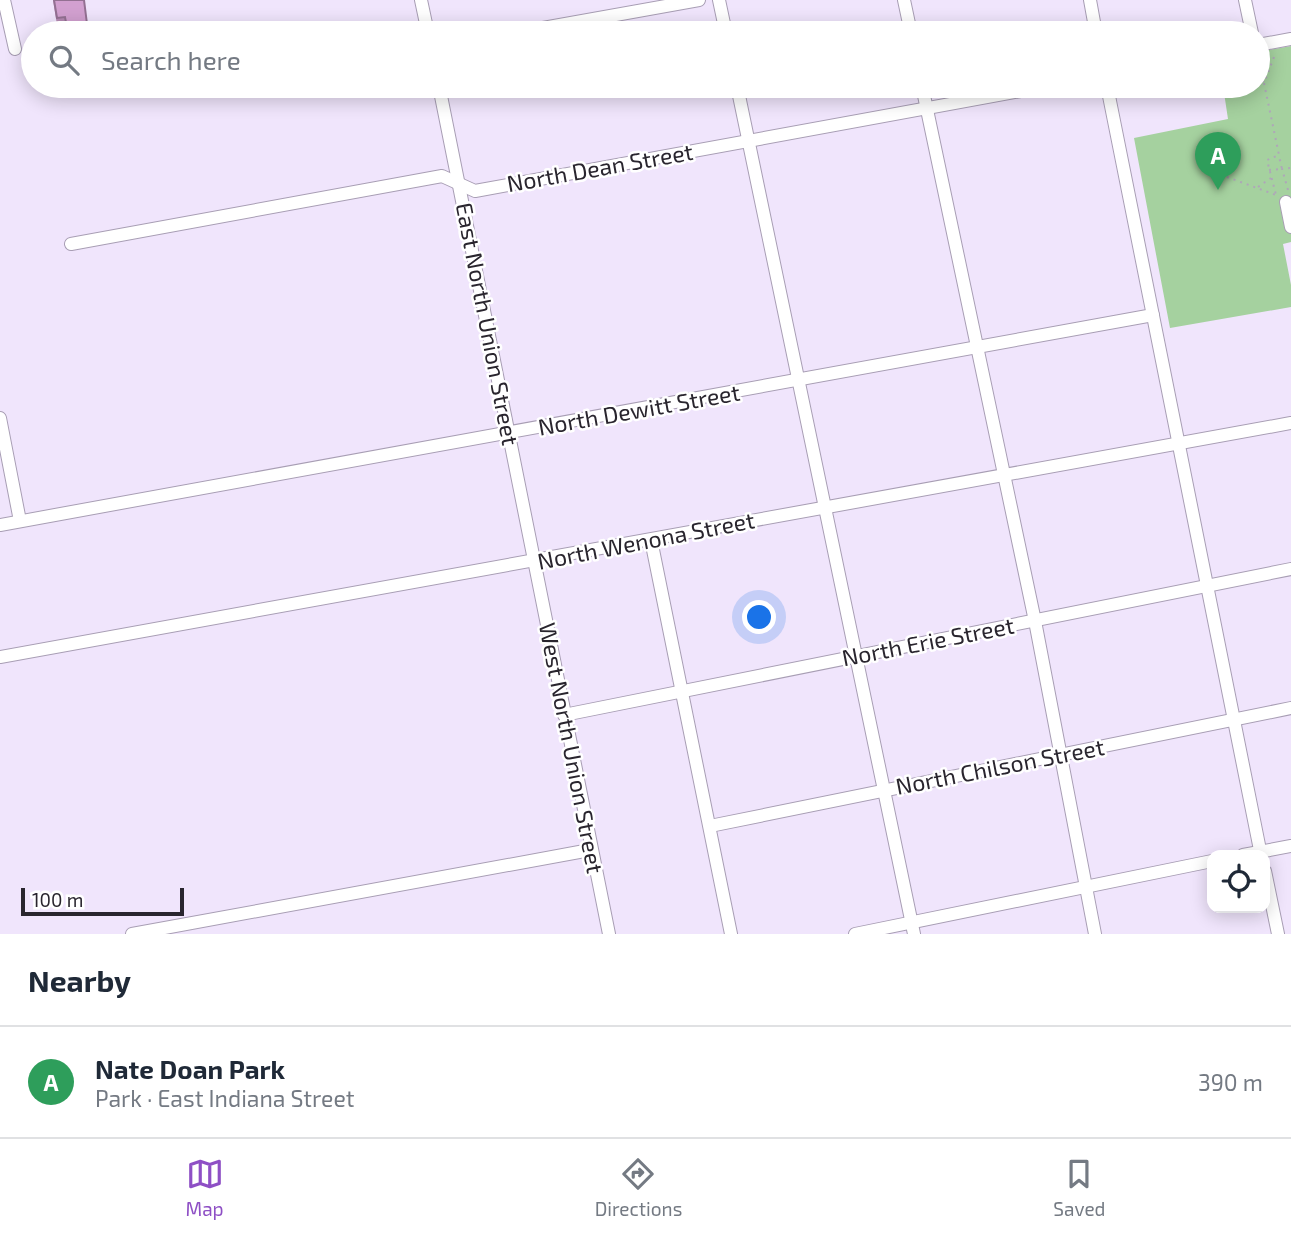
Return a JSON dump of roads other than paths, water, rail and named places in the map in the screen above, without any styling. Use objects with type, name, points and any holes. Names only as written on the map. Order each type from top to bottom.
[{"type":"street","points":[[4,0],[15,49]]},
{"type":"street","points":[[421,0],[425,21]]},
{"type":"street","points":[[583,21],[699,0]]},
{"type":"street","points":[[719,0],[723,21]]},
{"type":"street","points":[[904,0],[908,21]]},
{"type":"street","points":[[1090,0],[1094,21]]},
{"type":"street","points":[[1245,0],[1249,21]]},
{"type":"street","points":[[1270,43],[1291,39]]},
{"type":"street","name":"East North Union Street","points":[[441,98],[533,562]]},
{"type":"street","points":[[739,98],[912,928]]},
{"type":"street","points":[[925,98],[1034,621],[1095,934]]},
{"type":"street","name":"North Dean Street","points":[[71,244],[442,176],[475,191],[982,98]]},
{"type":"street","points":[[1109,98],[1260,850]]},
{"type":"street","points":[[1287,198],[1291,227]]},
{"type":"street","name":"North Dewitt Street","points":[[0,525],[797,382],[1153,315]]},
{"type":"street","points":[[0,418],[20,521]]},
{"type":"street","name":"North Wenona Street","points":[[0,657],[1291,423]]},
{"type":"street","points":[[651,540],[731,934]]},
{"type":"street","name":"West North Union Street","points":[[533,562],[609,934]]},
{"type":"street","name":"North Erie Street","points":[[564,715],[1291,569]]},
{"type":"street","name":"North Chilson Street","points":[[710,825],[1291,708]]},
{"type":"street","points":[[1270,851],[1291,846]]},
{"type":"street","points":[[132,934],[590,850]]},
{"type":"street","points":[[855,934],[912,928],[1085,887],[1207,863]]},
{"type":"street","points":[[1270,895],[1278,934]]},
{"type":"place","name":"Nate Doan Park","points":[[1218,190]]}]
